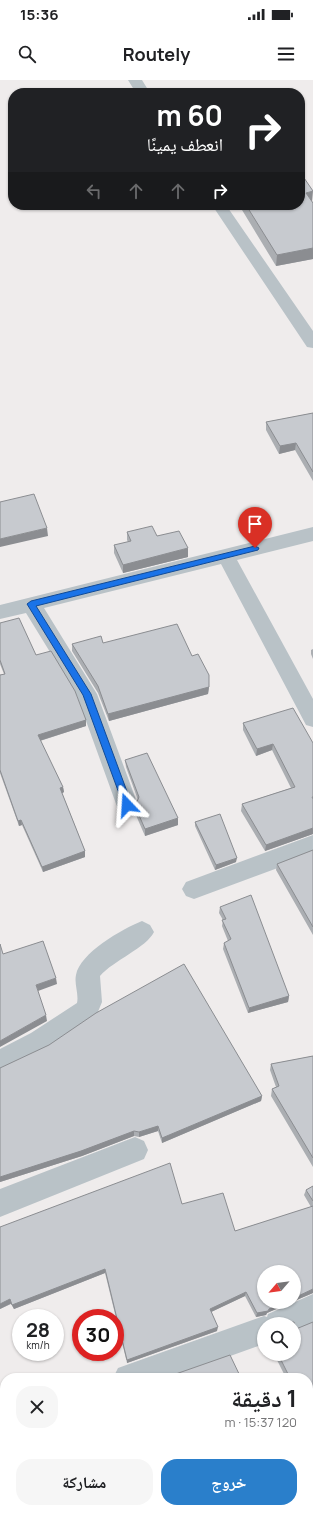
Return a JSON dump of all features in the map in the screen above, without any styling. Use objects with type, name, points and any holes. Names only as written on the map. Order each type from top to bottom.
[{"type":"street","points":[[222,210],[313,343]]},
{"type":"street","points":[[0,612],[313,534]]},
{"type":"street","points":[[226,556],[313,719]]},
{"type":"street","points":[[31,604],[87,694],[127,805]]},
{"type":"street","points":[[194,889],[313,846]]},
{"type":"street","points":[[0,1062],[40,1041],[86,1011],[91,998],[88,975],[89,969],[142,932]]},
{"type":"street","points":[[0,1203],[135,1150]]},
{"type":"street","points":[[293,1317],[313,1308]]},
{"type":"street","points":[[142,1373],[257,1332]]},
{"type":"building","points":[[305,179],[313,191],[306,193],[313,203],[313,248],[277,255],[249,210],[305,210]]},
{"type":"building","points":[[313,413],[313,472],[296,443],[280,446],[266,422]]},
{"type":"building","points":[[34,494],[47,528],[0,539],[0,502]]},
{"type":"building","points":[[152,526],[157,536],[179,531],[188,548],[123,565],[114,545],[131,541],[127,532]]},
{"type":"building","points":[[19,618],[36,655],[51,651],[75,691],[86,720],[38,735],[63,787],[60,788],[85,851],[42,867],[21,820],[18,821],[0,770],[0,675],[5,674],[0,660],[0,623]]},
{"type":"building","points":[[177,624],[192,656],[198,654],[209,675],[209,687],[108,714],[98,686],[72,644],[101,636],[103,643]]},
{"type":"building","points":[[293,708],[313,743],[313,828],[266,845],[242,804],[295,787],[273,744],[257,749],[243,723]]},
{"type":"building","points":[[147,753],[178,818],[145,829],[135,806],[139,797],[125,760]]},
{"type":"building","points":[[220,814],[237,858],[216,865],[195,822]]},
{"type":"building","points":[[313,850],[313,927],[277,864]]},
{"type":"building","points":[[251,895],[289,996],[249,1008],[224,943],[231,939],[222,920],[226,919],[220,907]]},
{"type":"building","points":[[43,941],[56,978],[36,985],[46,1015],[0,1041],[0,944],[3,954]]},
{"type":"building","points":[[184,964],[262,1096],[162,1138],[158,1126],[139,1132],[134,1131],[81,1151],[0,1177],[0,1068],[49,1045],[96,1013]]},
{"type":"building","points":[[313,1056],[313,1158],[272,1089],[279,1086],[271,1064]]},
{"type":"building","points":[[170,1163],[182,1204],[223,1193],[235,1231],[313,1206],[313,1289],[301,1295],[301,1265],[257,1265],[257,1309],[269,1309],[268,1311],[257,1313],[246,1292],[210,1309],[218,1327],[127,1360],[124,1348],[124,1309],[115,1309],[105,1269],[12,1305],[10,1299],[0,1304],[0,1227]]},
{"type":"building","points":[[313,1186],[313,1201],[306,1190]]},
{"type":"building","points":[[313,1322],[313,1373],[288,1373],[282,1361],[301,1361],[301,1327]]},
{"type":"building","points":[[230,1355],[239,1373],[179,1373]]},
{"type":"route","points":[[127,805],[87,694],[31,604],[255,548]]}]
